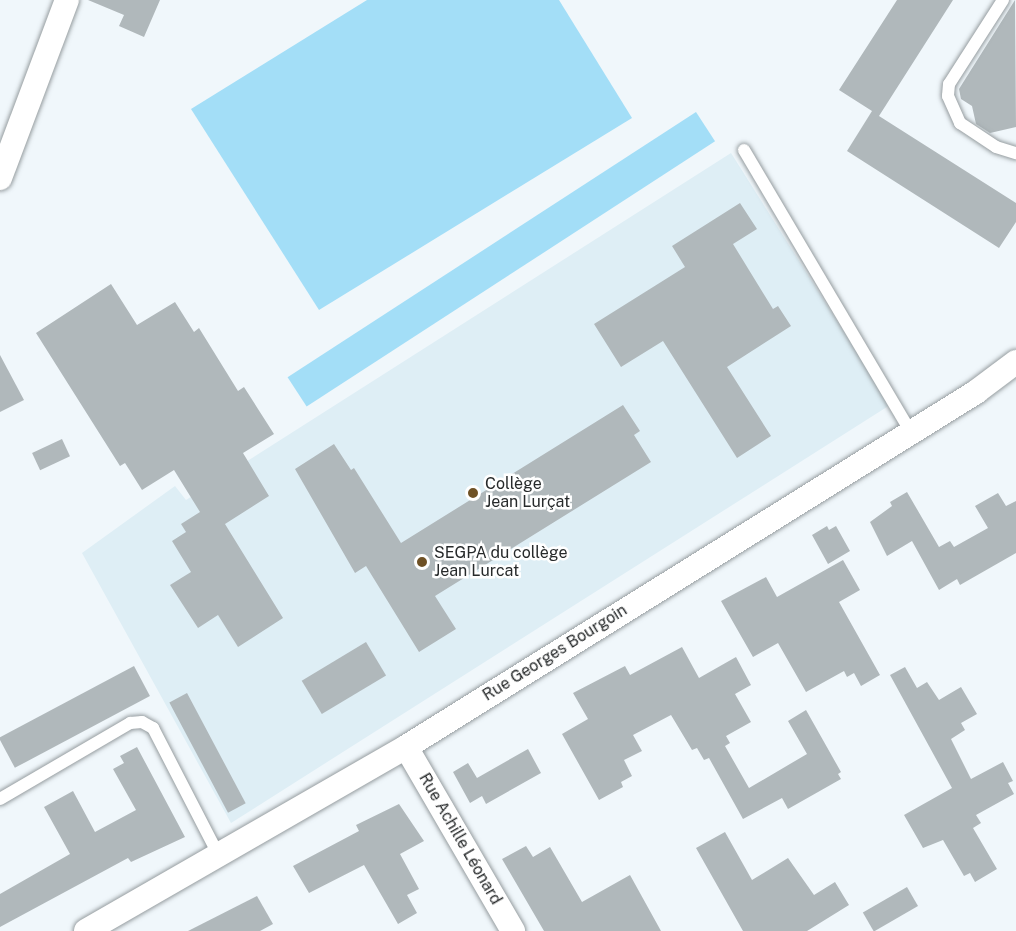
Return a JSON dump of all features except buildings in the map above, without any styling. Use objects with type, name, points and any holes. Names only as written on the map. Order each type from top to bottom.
[{"type":"street","points":[[0,178],[68,0]]},
{"type":"street","name":"Rue Georges Bourgoin","points":[[86,931],[406,747],[911,432],[1016,362]]},
{"type":"street","name":"Rue Achille Léonard","points":[[406,747],[513,931]]},
{"type":"lane","points":[[1003,0],[949,84],[948,96],[960,123],[996,147],[1016,153]]},
{"type":"lane","points":[[744,150],[911,432]]},
{"type":"lane","points":[[0,799],[130,723],[142,722],[153,728],[219,856]]},
{"type":"shaded area","points":[[367,0],[559,0],[632,118],[319,310],[191,109]]},
{"type":"shaded area","points":[[696,112],[715,141],[307,407],[288,377]]},
{"type":"shaded area","name":"Collège Jean Lurçat","points":[[731,153],[890,405],[231,823],[82,553],[175,486],[186,500]]},
{"type":"place","name":"Collège Jean Lurçat","points":[[473,493]]},
{"type":"place","name":"SEGPA du collège Jean Lurcat","points":[[422,562]]}]
